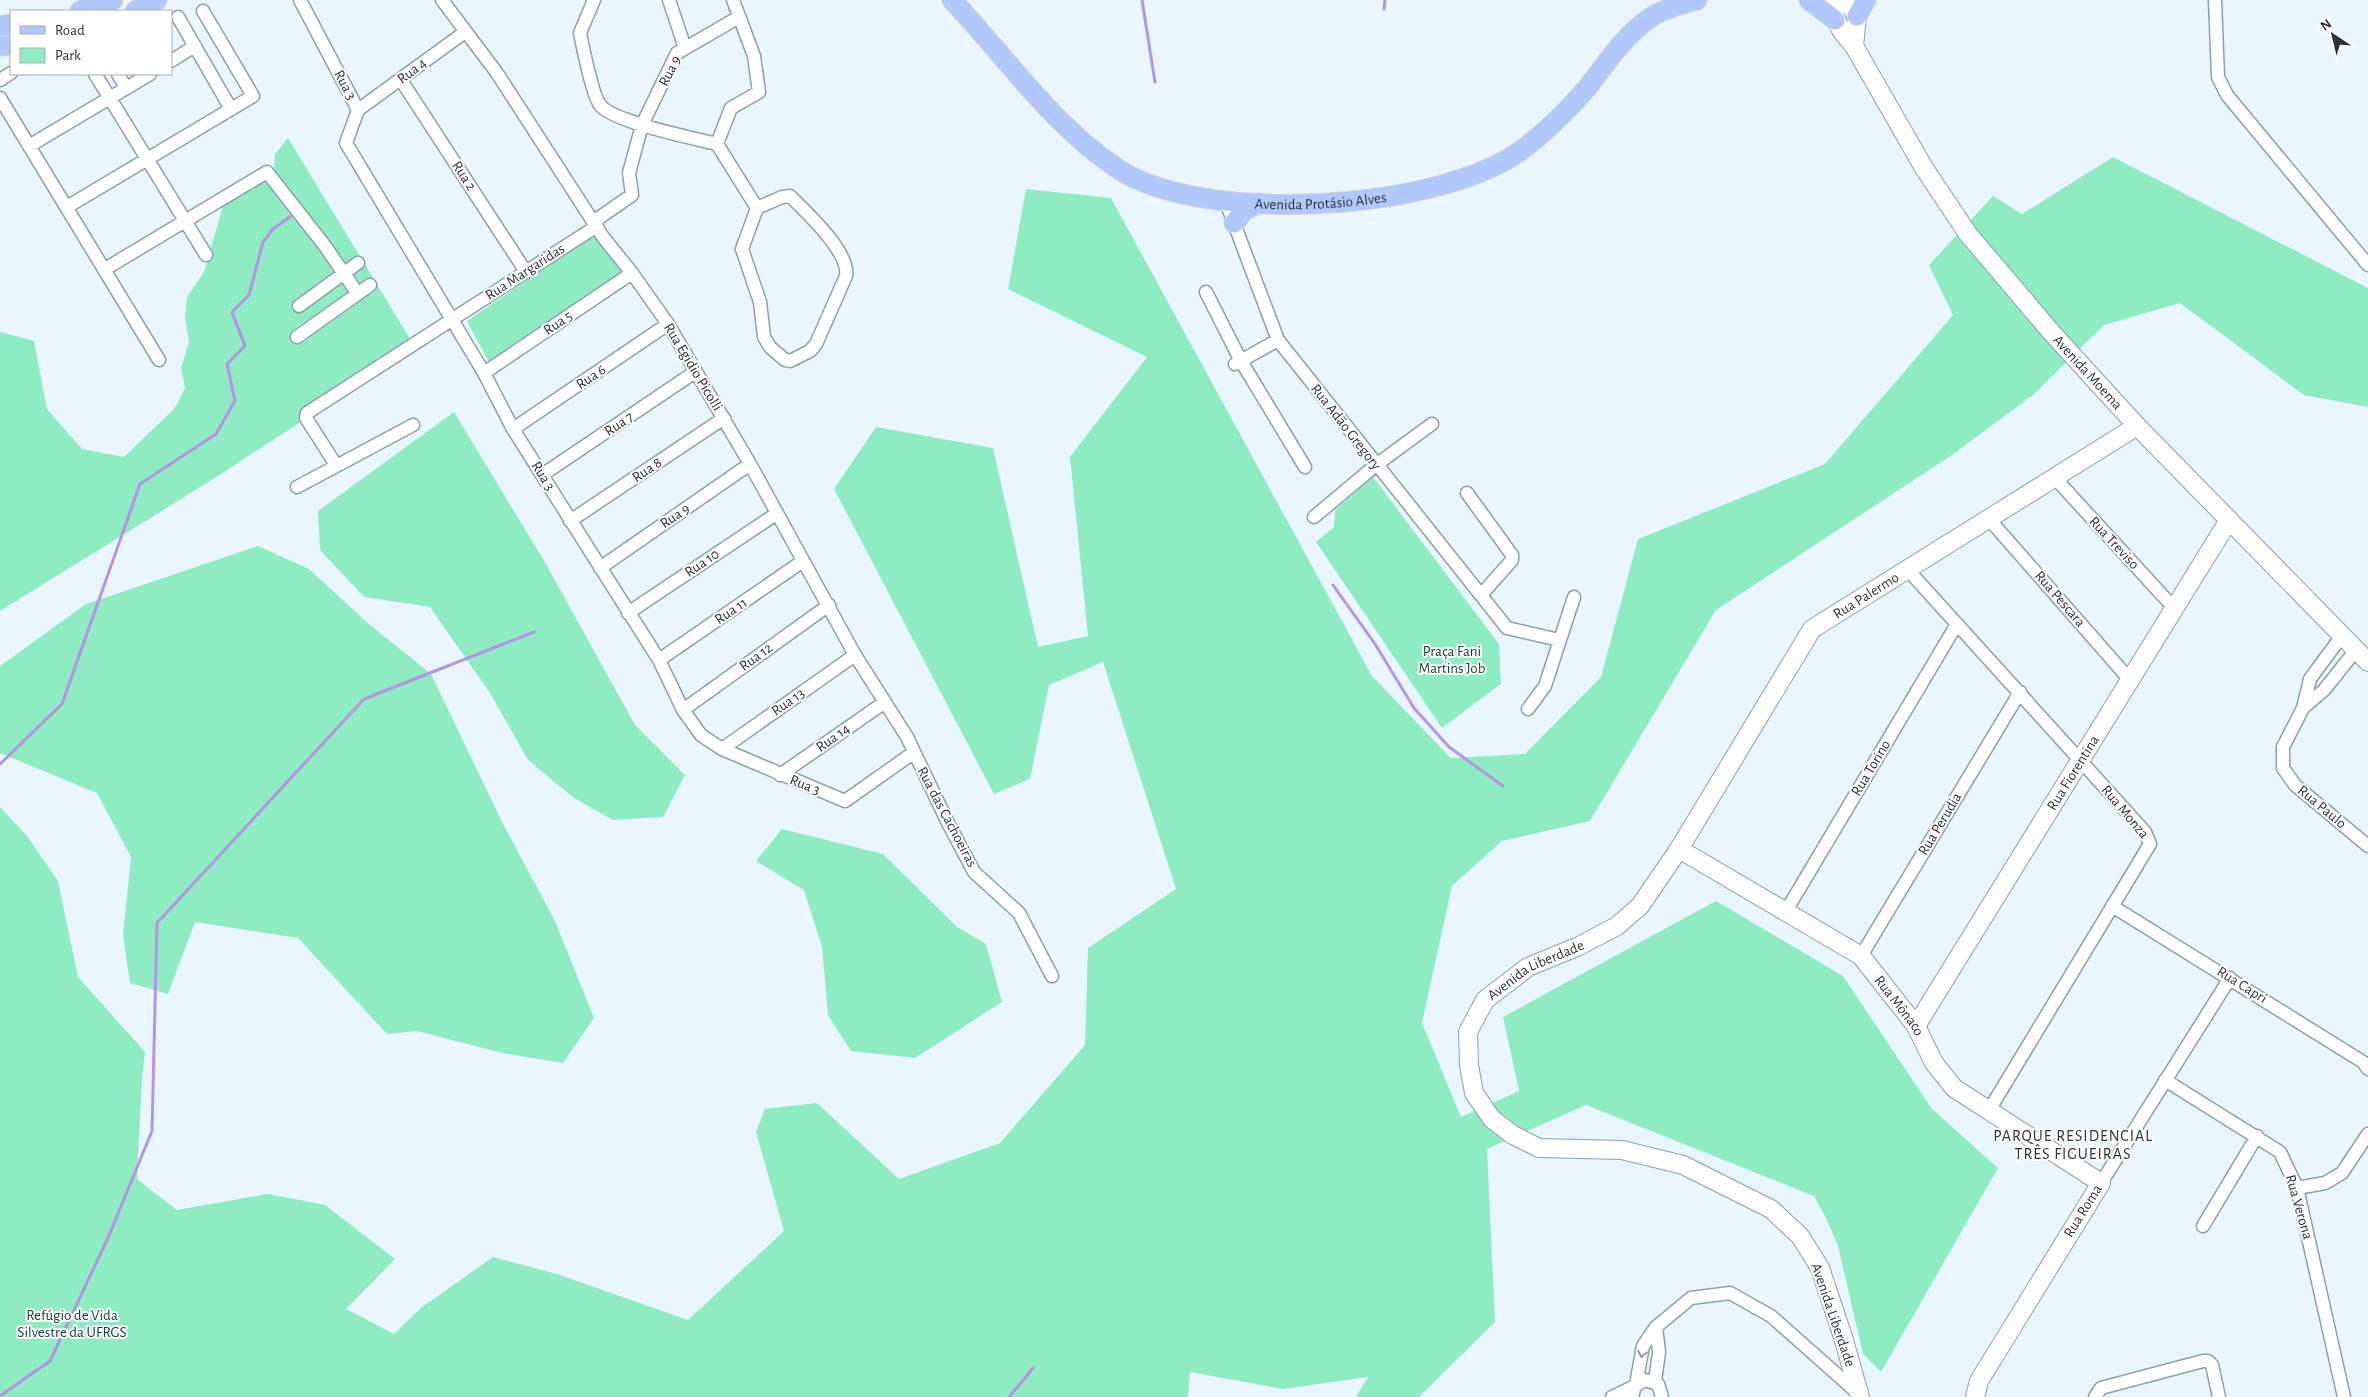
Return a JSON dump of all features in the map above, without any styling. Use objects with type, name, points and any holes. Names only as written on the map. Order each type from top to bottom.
[{"type":"main road","points":[[137,10],[157,0]]},
{"type":"main road","name":"Avenida Protásio Alves","points":[[952,0],[964,7],[1057,118],[1120,170],[1170,190],[1226,202],[1259,203],[1358,201],[1396,196],[1448,185],[1489,170],[1525,148],[1559,119],[1620,45],[1649,18],[1683,3],[1697,0]]},
{"type":"main road","points":[[1809,0],[1834,20]]},
{"type":"main road","points":[[1833,0],[1834,20]]},
{"type":"main road","points":[[1846,0],[1862,8],[1854,46]]},
{"type":"main road","points":[[85,10],[114,4]]},
{"type":"main road","name":"Avenida Moema","points":[[1834,20],[1842,34],[1854,46],[1924,168],[1968,234],[2052,332],[2137,426],[2362,656]]},
{"type":"main road","points":[[1234,223],[1245,210],[1259,203]]},
{"type":"main road","name":"Rua Palermo","points":[[1679,849],[1812,629],[2137,426]]},
{"type":"main road","name":"Rua Fiorentina","points":[[1916,1026],[2130,680],[2173,607],[2229,520]]},
{"type":"main road","name":"Rua Mônaco","points":[[1679,849],[1860,956],[1916,1026],[1934,1063],[1954,1088],[1988,1112],[2100,1183]]},
{"type":"main road","name":"Avenida Liberdade","points":[[1679,849],[1640,906],[1617,926],[1579,946],[1528,967],[1486,1000],[1468,1032],[1469,1065],[1474,1093],[1492,1119],[1512,1134],[1539,1148],[1622,1150],[1683,1165],[1771,1209],[1800,1236],[1820,1268],[1844,1336],[1859,1395]]},
{"type":"main road","name":"Rua Roma","points":[[1975,1397],[1979,1381],[2100,1183]]},
{"type":"street","name":"Rua 3","points":[[300,0],[358,110],[346,143],[484,373],[513,429],[658,660],[682,710],[701,735],[722,749],[845,801],[913,753]]},
{"type":"street","name":"Rua Egidio Picolli","points":[[442,0],[497,73],[595,224],[668,324],[750,464],[855,655],[907,737],[913,753]]},
{"type":"street","points":[[594,0],[580,33],[580,38],[598,102],[607,111],[642,125],[717,144],[757,208]]},
{"type":"street","points":[[669,0],[685,48]]},
{"type":"street","points":[[717,144],[731,108],[760,92],[754,56],[733,0]]},
{"type":"street","points":[[2215,0],[2218,77],[2227,95],[2368,265]]},
{"type":"street","points":[[67,207],[251,98],[252,93],[203,11]]},
{"type":"street","points":[[178,17],[231,109]]},
{"type":"street","name":"Rua 9","points":[[595,224],[632,195],[629,173],[642,125],[677,53],[739,17]]},
{"type":"street","name":"Rua 4","points":[[358,110],[465,32]]},
{"type":"street","points":[[172,58],[195,46]]},
{"type":"street","points":[[97,75],[206,255]]},
{"type":"street","points":[[119,75],[126,88]]},
{"type":"street","points":[[29,146],[148,75]]},
{"type":"street","name":"Rua 2","points":[[401,80],[526,272]]},
{"type":"street","points":[[0,98],[159,360]]},
{"type":"street","points":[[104,269],[267,172],[358,294]]},
{"type":"street","points":[[790,196],[830,240],[846,265],[846,276],[816,344],[810,351],[790,361],[785,360],[770,347],[764,337],[760,302],[742,255],[742,244],[757,208],[782,197],[790,196]]},
{"type":"street","name":"Rua Adão Gregory","points":[[1226,202],[1278,340],[1507,628],[1559,640]]},
{"type":"street","name":"Rua Margaridas","points":[[336,465],[306,418],[307,413],[526,272],[595,224]]},
{"type":"street","points":[[299,306],[358,264]]},
{"type":"street","name":"Rua 5","points":[[484,373],[632,273]]},
{"type":"street","points":[[296,337],[370,285]]},
{"type":"street","points":[[1206,292],[1238,363],[1305,467]]},
{"type":"street","name":"Rua 6","points":[[513,429],[668,324]]},
{"type":"street","points":[[1238,363],[1278,340]]},
{"type":"street","name":"Rua 7","points":[[542,475],[695,372]]},
{"type":"street","name":"Rua 8","points":[[570,521],[724,418]]},
{"type":"street","points":[[1314,517],[1376,465],[1432,424]]},
{"type":"street","points":[[297,487],[413,425]]},
{"type":"street","name":"Rua 9","points":[[600,568],[750,464]]},
{"type":"street","name":"Rua Treviso","points":[[2055,478],[2173,607]]},
{"type":"street","points":[[1467,492],[1512,555],[1512,560],[1481,595]]},
{"type":"street","name":"Rua 10","points":[[628,613],[776,514]]},
{"type":"street","name":"Rua Pescara","points":[[1989,519],[2130,680]]},
{"type":"street","name":"Rua 11","points":[[658,660],[803,561]]},
{"type":"street","name":"Rua Monza","points":[[1908,570],[2020,692],[2149,838],[2150,844],[1988,1112]]},
{"type":"street","points":[[1528,709],[1545,686],[1574,597]]},
{"type":"street","name":"Rua 12","points":[[682,710],[829,605]]},
{"type":"street","name":"Rua Torino","points":[[1786,911],[1957,624]]},
{"type":"street","name":"Rua Paulo","points":[[2341,636],[2310,679],[2303,708],[2283,747],[2283,768],[2295,785],[2368,846]]},
{"type":"street","name":"Rua 13","points":[[722,749],[855,655]]},
{"type":"street","name":"Rua Paulo","points":[[2303,708],[2362,656]]},
{"type":"street","name":"Rua Perudia","points":[[1860,956],[2020,692]]},
{"type":"street","name":"Rua 14","points":[[780,775],[886,702]]},
{"type":"street","name":"Rua das Cachoeiras","points":[[913,753],[974,872],[1019,913],[1052,976]]},
{"type":"street","name":"Rua Capri","points":[[2112,906],[2363,1062],[2368,1069]]},
{"type":"street","name":"Rua Roma","points":[[2100,1183],[2230,978]]},
{"type":"street","name":"Rua Verona","points":[[2165,1080],[2280,1152],[2297,1188],[2344,1397]]},
{"type":"street","points":[[2297,1188],[2325,1183],[2342,1173],[2368,1134]]},
{"type":"street","points":[[2203,1226],[2257,1136]]},
{"type":"street","points":[[1634,1389],[1643,1346],[1656,1327],[1691,1298],[1730,1293],[1771,1316],[1859,1395]]},
{"type":"street","points":[[1656,1327],[1659,1352],[1655,1381],[1663,1395]]},
{"type":"street","points":[[2096,1394],[2101,1388],[2208,1361],[2212,1365],[2220,1397]]},
{"type":"street","points":[[1612,1397],[1626,1389],[1634,1389],[1645,1380],[1655,1381]]},
{"type":"green space","points":[[288,138],[415,347],[218,476],[0,611],[0,332],[34,341],[47,409],[82,449],[124,457],[175,408],[185,388],[181,368],[189,342],[185,318],[187,297],[204,272],[223,206],[274,169],[275,154]]},
{"type":"green space","name":"Refúgio de Vida Silvestre da UFRGS","points":[[2113,157],[2368,288],[2368,407],[2304,395],[2180,303],[2104,325],[2033,395],[1952,455],[1716,610],[1590,821],[1502,841],[1452,886],[1422,1023],[1461,1117],[1519,1091],[1503,1017],[1716,901],[1843,976],[1932,1109],[1998,1168],[1881,1372],[1863,1354],[1838,1246],[1814,1196],[1586,1105],[1487,1149],[1495,1322],[1419,1397],[1356,1397],[1368,1377],[1283,1389],[1190,1372],[1188,1397],[0,1397],[0,807],[27,836],[58,881],[78,977],[145,1052],[137,1179],[177,1210],[268,1194],[325,1205],[395,1259],[346,1309],[394,1334],[422,1307],[493,1257],[557,1274],[688,1320],[784,1231],[756,1132],[765,1109],[817,1103],[899,1179],[1000,1143],[1085,1045],[1088,948],[1176,889],[1103,662],[1049,685],[1030,779],[994,794],[834,489],[876,427],[993,448],[1038,647],[1088,636],[1070,457],[1147,357],[1008,289],[1026,189],[1111,198],[1372,676],[1451,758],[1525,754],[1601,677],[1638,539],[1825,464],[1953,315],[1929,265],[1993,196],[2022,214]]},
{"type":"green space","points":[[593,235],[624,271],[489,362],[467,321]]},
{"type":"green space","points":[[454,412],[546,564],[635,725],[685,775],[663,817],[613,820],[574,798],[528,760],[490,693],[430,607],[364,597],[320,550],[318,511]]},
{"type":"green space","name":"Praça Fani Martins Job","points":[[1373,477],[1499,644],[1501,684],[1442,728],[1316,542],[1334,527],[1335,510]]},
{"type":"green space","points":[[258,546],[309,569],[370,625],[431,674],[502,822],[555,921],[594,1018],[563,1063],[502,1053],[417,1031],[387,1034],[298,938],[195,922],[168,994],[130,983],[123,935],[131,857],[97,793],[0,753],[0,666],[86,604]]},
{"type":"green space","points":[[782,829],[883,854],[957,927],[986,944],[1002,1002],[915,1058],[851,1051],[828,1015],[822,947],[804,890],[756,861]]},
{"type":"waterway","points":[[1142,0],[1155,82]]},
{"type":"waterway","points":[[1384,9],[1385,0]]},
{"type":"waterway","points":[[0,764],[62,704],[140,484],[216,434],[235,401],[227,364],[245,346],[232,312],[249,295],[263,242],[273,229],[291,216]]},
{"type":"waterway","points":[[1333,585],[1375,644],[1414,708],[1449,747],[1503,786]]},
{"type":"waterway","points":[[0,1396],[50,1361],[108,1238],[152,1131],[157,923],[364,699],[534,632]]},
{"type":"waterway","points":[[1009,1397],[1033,1368]]},
{"type":"district","name":"PARQUE RESIDENCIAL TRÊS FIGUEIRAS","points":[[2073,1145]]}]
